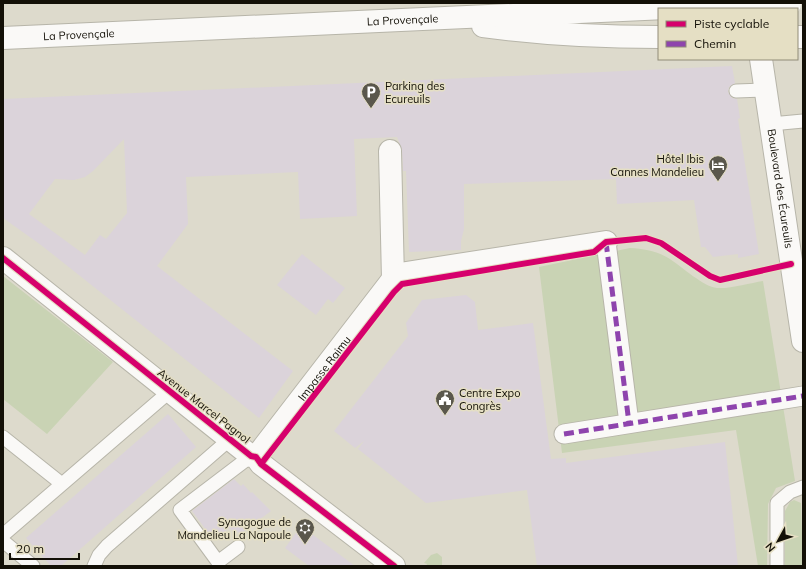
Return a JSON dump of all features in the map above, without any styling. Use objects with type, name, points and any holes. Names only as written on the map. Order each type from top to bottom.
[{"type":"main road","name":"La Provençale","points":[[664,8],[802,3]]},
{"type":"main road","name":"La Provençale","points":[[3,38],[658,8]]},
{"type":"main road","points":[[425,18],[521,31],[598,37],[658,37]]},
{"type":"main road","name":"Boulevard des Écureuils","points":[[761,60],[803,341]]},
{"type":"main road","points":[[390,151],[393,279],[406,273],[606,242]]},
{"type":"main road","name":"Avenue Marcel Pagnol","points":[[3,258],[169,392],[394,566]]},
{"type":"main road","name":"Impasse Raimu","points":[[253,456],[393,279]]},
{"type":"street","points":[[606,242],[629,423]]},
{"type":"street","points":[[564,434],[803,396]]},
{"type":"lane","points":[[736,91],[766,90]]},
{"type":"lane","points":[[771,124],[803,121]]},
{"type":"lane","points":[[3,535],[169,392]]},
{"type":"lane","points":[[3,437],[62,484]]},
{"type":"lane","points":[[94,566],[99,555],[107,546],[230,439]]},
{"type":"lane","points":[[238,547],[218,562],[180,510],[253,456]]},
{"type":"lane","points":[[777,566],[778,503],[790,492],[803,488]]},
{"type":"lane","points":[[3,541],[34,566]]},
{"type":"green space","points":[[630,248],[651,251],[665,256],[712,287],[728,288],[763,281],[795,481],[776,488],[768,504],[767,566],[758,566],[736,430],[562,453],[539,267]]},
{"type":"green space","points":[[3,276],[113,362],[47,434],[3,399]]},
{"type":"green space","points":[[794,500],[801,503],[803,566],[785,566],[785,511],[790,502]]},
{"type":"green space","points":[[437,553],[442,557],[442,566],[426,566],[427,564],[424,563],[431,555]]},
{"type":"building","points":[[732,66],[735,83],[729,87],[728,92],[732,98],[737,99],[740,118],[738,119],[759,254],[738,258],[738,254],[713,257],[705,247],[701,247],[694,200],[617,204],[616,179],[464,184],[464,229],[461,241],[461,250],[409,252],[406,171],[403,171],[402,150],[397,137],[354,139],[357,216],[300,219],[298,172],[186,177],[188,224],[157,266],[293,371],[259,418],[41,245],[3,218],[3,99]],"holes":[[[124,139],[127,213],[106,239],[100,235],[85,255],[29,214],[55,179],[74,180],[85,177],[93,171]]]},
{"type":"building","points":[[302,254],[345,288],[333,303],[328,299],[316,315],[277,285]]},
{"type":"building","name":"Centre Expo Congrès","points":[[466,295],[475,302],[478,330],[533,323],[551,459],[566,458],[566,463],[725,442],[738,566],[537,566],[527,490],[426,503],[358,449],[364,441],[355,448],[334,431],[408,336],[406,323],[422,300]]},
{"type":"building","points":[[168,414],[196,447],[61,566],[51,566],[26,538]]},
{"type":"building","points":[[234,479],[241,486],[243,484],[271,511],[240,534],[237,531],[234,533],[230,528],[213,539],[192,511]]},
{"type":"building","points":[[301,526],[355,566],[309,566],[285,548]]},
{"type":"marked path","points":[[606,242],[629,423]]},
{"type":"marked path","points":[[564,434],[803,396]]},
{"type":"cycle path","points":[[261,464],[394,292],[402,284],[594,252],[606,242],[646,238],[661,243],[710,276],[720,280],[791,264]]},
{"type":"cycle path","points":[[3,258],[251,456],[256,457],[261,464],[394,566]]},
{"type":"place","name":"Parking des Ecureuils","points":[[371,109]]},
{"type":"place","name":"Hôtel Ibis Cannes Mandelieu","points":[[718,182]]},
{"type":"place","name":"Centre Expo Congrès","points":[[445,416]]},
{"type":"place","name":"Synagogue de Mandelieu La Napoule","points":[[305,545]]}]
